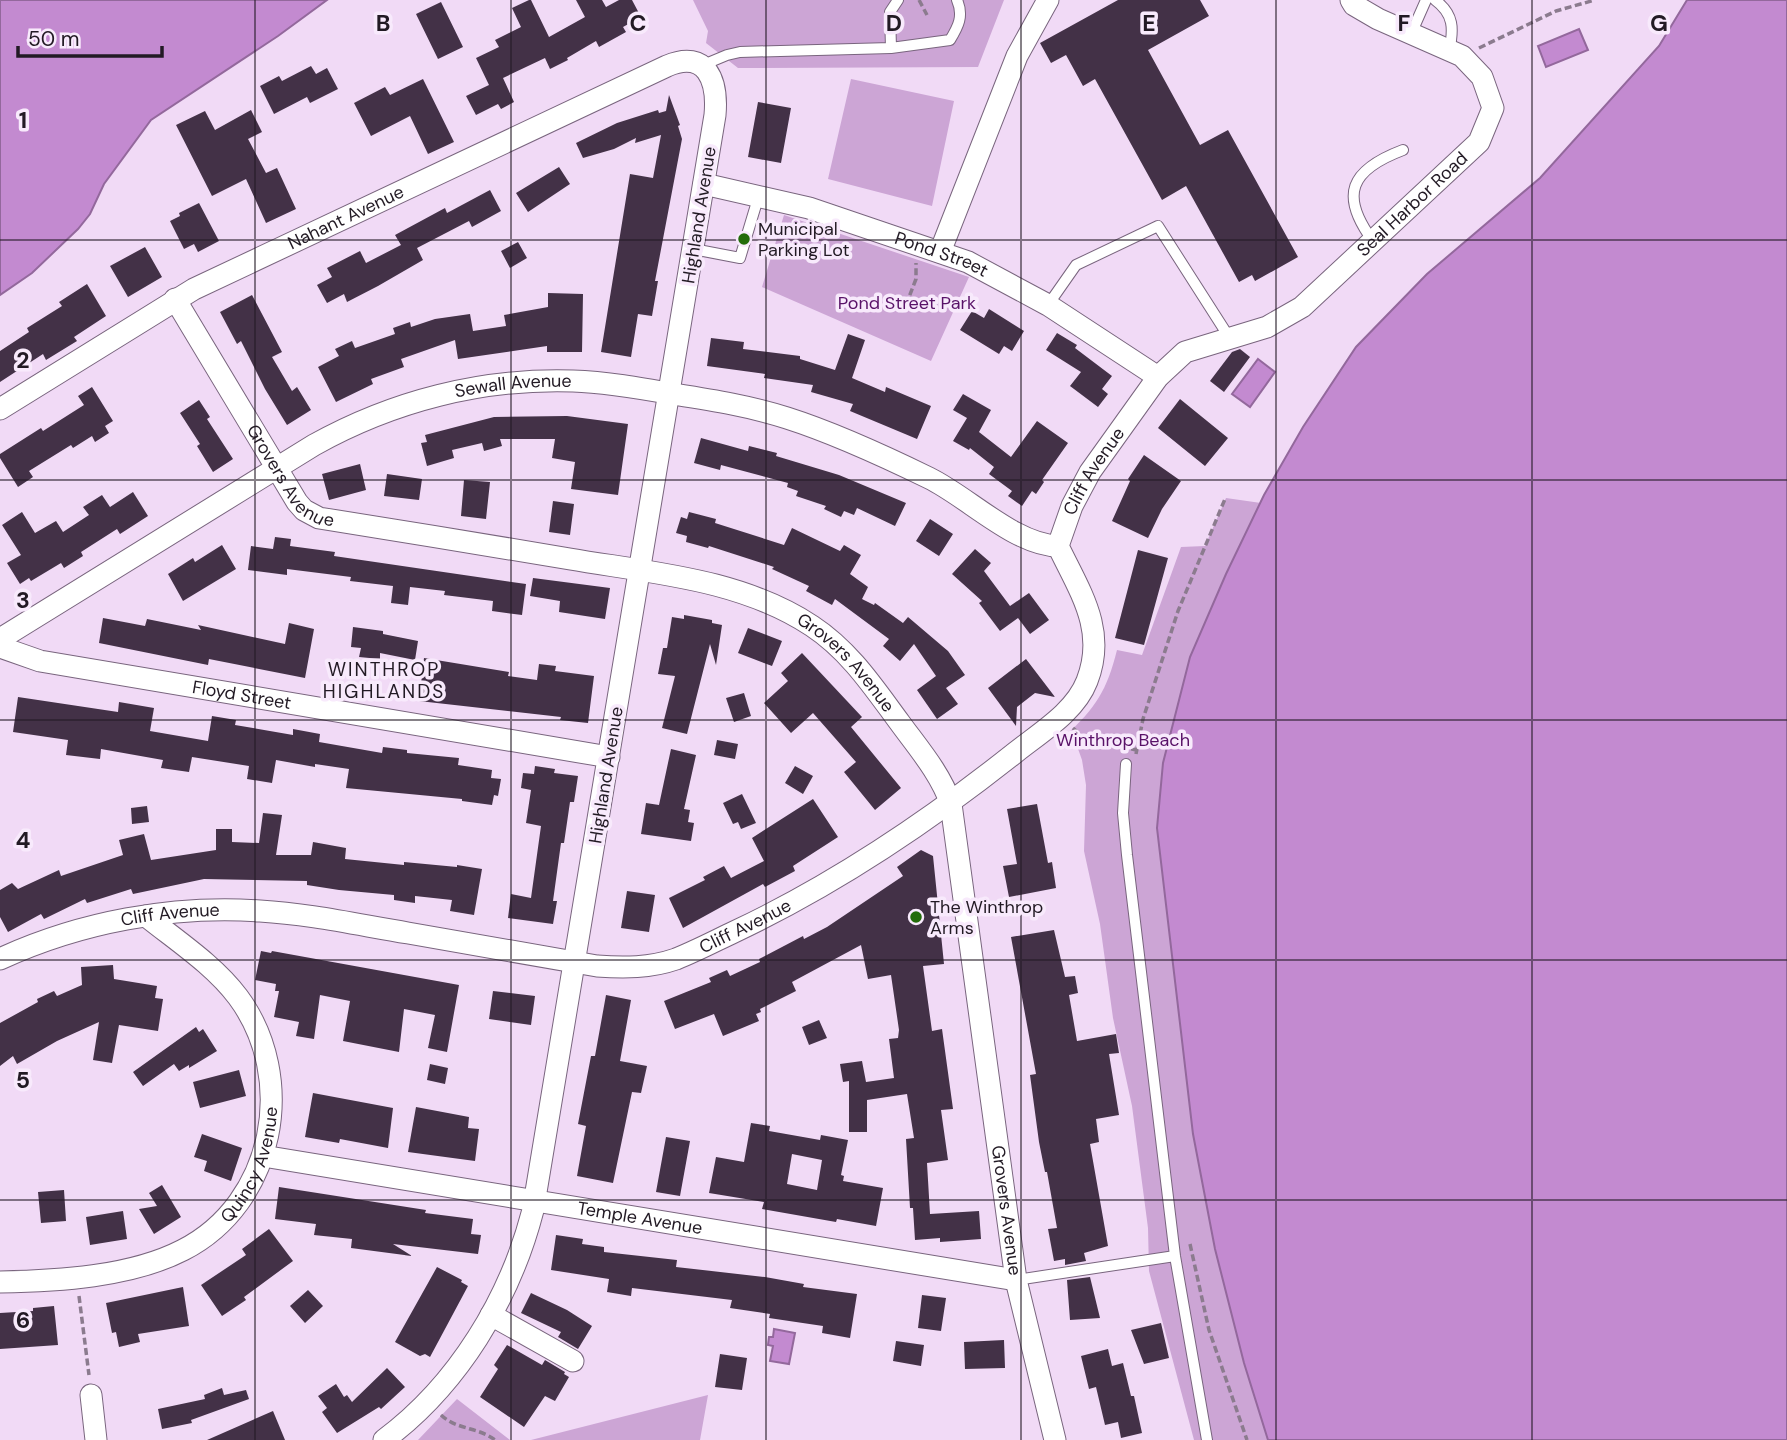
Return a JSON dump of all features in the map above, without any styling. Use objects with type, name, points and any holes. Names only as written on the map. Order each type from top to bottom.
[{"type":"street","points":[[940,251],[1017,56],[1048,0]]},
{"type":"street","name":"Seal Harbor Road","points":[[1158,377],[1185,352],[1267,327],[1302,307],[1479,142],[1493,108],[1482,77],[1455,54],[1378,19],[1350,0]]},
{"type":"street","name":"Nahant Avenue","points":[[0,409],[203,284],[667,66],[686,60],[703,65]]},
{"type":"street","name":"Highland Avenue","points":[[384,1440],[428,1401],[461,1362],[491,1315],[521,1248],[535,1201],[704,184],[716,101],[711,78],[703,65]]},
{"type":"street","name":"Pond Street","points":[[704,184],[809,208],[940,251],[989,272],[1048,305],[1158,377]]},
{"type":"street","name":"Grovers Avenue","points":[[175,299],[300,507],[319,518],[713,584],[753,596],[790,613],[822,633],[848,656],[875,688],[935,771],[951,804],[1016,1280],[1055,1440]]},
{"type":"street","name":"Cliff Avenue","points":[[0,959],[68,933],[146,916],[221,910],[291,914],[575,962],[614,967],[645,967],[690,953],[808,895],[951,804],[1067,710],[1079,697],[1086,683],[1095,648],[1092,621],[1058,546],[1081,489],[1102,454],[1158,377]]},
{"type":"street","name":"Sewall Avenue","points":[[0,639],[330,437],[369,418],[411,403],[460,390],[506,384],[566,381],[612,384],[787,418],[928,478],[1028,540],[1047,546],[1058,546]]},
{"type":"street","name":"Floyd Street","points":[[0,647],[40,661],[609,757]]},
{"type":"street","name":"Quincy Avenue","points":[[0,1282],[56,1279],[122,1270],[183,1250],[212,1231],[236,1206],[263,1157],[270,1125],[272,1092],[270,1068],[258,1031],[237,996],[220,976],[146,916]]},
{"type":"street","name":"Temple Avenue","points":[[263,1157],[1016,1280]]},
{"type":"street","points":[[491,1315],[573,1361]]},
{"type":"street","points":[[91,1395],[96,1440]]},
{"type":"lane","points":[[891,48],[890,12],[898,0]]},
{"type":"lane","points":[[703,65],[740,52],[891,48],[950,40],[960,24],[957,0]]},
{"type":"lane","points":[[1411,34],[1426,0]]},
{"type":"lane","points":[[1435,0],[1443,6],[1452,22],[1455,54]]},
{"type":"lane","points":[[1373,241],[1360,223],[1352,202],[1356,180],[1384,157],[1403,150]]},
{"type":"lane","points":[[693,249],[740,258],[759,195]]},
{"type":"lane","points":[[1048,305],[1076,265],[1158,226],[1229,337]]},
{"type":"lane","points":[[1126,764],[1123,813],[1126,845],[1175,1256],[1208,1440]]},
{"type":"lane","points":[[1016,1280],[1175,1256]]},
{"type":"path","points":[[919,0],[927,15]]},
{"type":"path","points":[[1455,54],[1556,11],[1595,0]]},
{"type":"path","points":[[906,305],[916,279],[915,244]]},
{"type":"path","points":[[1136,756],[1143,719],[1178,611],[1225,499]]},
{"type":"path","points":[[1083,737],[1136,750]]},
{"type":"path","points":[[1189,1238],[1209,1330],[1247,1440]]},
{"type":"path","points":[[79,1293],[87,1366]]},
{"type":"path","points":[[428,1401],[453,1425],[476,1429],[495,1440]]},
{"type":"green space","points":[[693,0],[1004,0],[978,67],[738,68],[706,43],[708,31]]},
{"type":"green space","points":[[851,79],[954,101],[932,206],[828,179]]},
{"type":"green space","name":"Pond Street Park","points":[[784,215],[969,277],[931,361],[762,287]]},
{"type":"green space","name":"Winthrop Beach","points":[[1226,498],[1261,503],[1226,574],[1193,1134],[1215,1249],[1244,1363],[1268,1440],[1194,1440],[1149,1271],[1148,1228],[1132,1106],[1113,1018],[1100,924],[1084,851],[1086,785],[1077,746],[1065,736],[1099,698],[1117,650],[1142,655],[1181,547],[1205,546]]},
{"type":"green space","points":[[708,1395],[700,1440],[531,1440]]},
{"type":"green space","points":[[457,1399],[510,1440],[418,1440]]},
{"type":"shaded area","points":[[0,0],[327,0],[278,36],[151,120],[104,184],[90,214],[78,229],[32,273],[0,295]]},
{"type":"shaded area","points":[[1687,0],[1787,0],[1787,1440],[1268,1440],[1244,1363],[1215,1249],[1193,1134],[1157,828],[1163,763],[1190,657],[1264,495],[1303,427],[1356,347],[1427,274],[1540,178],[1659,46]]},
{"type":"shaded area","points":[[1579,29],[1588,50],[1546,67],[1538,46]]},
{"type":"shaded area","points":[[1258,359],[1275,372],[1250,407],[1232,394]]},
{"type":"shaded area","points":[[774,1329],[795,1333],[789,1364],[770,1361],[773,1346],[768,1345],[769,1337],[773,1337]]},
{"type":"building","points":[[529,0],[549,37],[585,17],[576,0],[602,0],[606,7],[619,0],[632,0],[641,17],[623,27],[626,32],[599,47],[596,41],[550,69],[545,58],[503,78],[514,102],[501,109],[498,104],[476,115],[466,96],[489,85],[476,58],[499,47],[495,40],[521,27],[512,8]]},
{"type":"building","points":[[1118,0],[1200,0],[1209,16],[1148,50],[1200,145],[1228,130],[1298,257],[1255,281],[1252,275],[1239,282],[1186,186],[1162,200],[1095,79],[1083,86],[1066,55],[1051,63],[1040,43]]},
{"type":"building","points":[[441,2],[463,47],[438,59],[416,14]]},
{"type":"building","points":[[311,66],[316,74],[327,68],[338,89],[310,103],[307,97],[274,114],[260,86],[279,76],[282,81]]},
{"type":"building","points":[[423,79],[454,142],[428,154],[410,116],[371,136],[354,103],[385,87],[390,95]]},
{"type":"building","points":[[669,95],[682,139],[655,281],[658,281],[652,316],[638,314],[631,357],[601,352],[630,174],[653,178],[661,135],[635,143],[636,138],[614,149],[583,158],[576,143],[617,123],[658,110],[659,113],[666,111]]},
{"type":"building","points":[[758,102],[791,108],[781,163],[748,157]]},
{"type":"building","points":[[251,110],[262,132],[248,139],[266,173],[277,168],[296,209],[266,223],[246,179],[212,196],[176,125],[205,111],[215,130]]},
{"type":"building","points":[[559,167],[570,184],[528,212],[516,193]]},
{"type":"building","points":[[490,190],[501,211],[472,227],[469,221],[417,248],[423,260],[378,286],[347,302],[344,294],[327,303],[317,285],[332,277],[327,268],[360,251],[366,263],[401,245],[395,235],[445,208],[447,213]]},
{"type":"building","points":[[199,203],[219,241],[198,252],[194,244],[184,249],[170,221]]},
{"type":"building","points":[[518,242],[527,258],[510,268],[501,251]]},
{"type":"building","points":[[145,247],[162,277],[128,297],[110,266]]},
{"type":"building","points":[[87,284],[106,316],[74,337],[77,341],[46,360],[43,354],[0,382],[0,351],[29,332],[27,328],[62,306],[59,302]]},
{"type":"building","points":[[548,293],[583,294],[582,352],[547,352],[547,346],[458,359],[455,340],[401,359],[404,367],[371,379],[373,384],[336,402],[318,367],[339,356],[335,349],[352,341],[355,348],[395,334],[393,328],[410,322],[411,327],[435,319],[470,314],[473,331],[506,326],[504,315],[548,307]]},
{"type":"building","points":[[252,295],[282,352],[272,357],[292,391],[297,387],[311,410],[287,425],[241,341],[237,344],[220,312]]},
{"type":"building","points":[[989,309],[1024,331],[1012,351],[1004,346],[999,354],[960,330],[972,311],[984,318]]},
{"type":"building","points":[[1057,333],[1077,345],[1075,348],[1112,376],[1102,389],[1108,394],[1098,407],[1070,386],[1081,372],[1046,350]]},
{"type":"building","points":[[848,334],[865,340],[852,378],[885,392],[886,387],[931,406],[917,439],[850,411],[853,404],[811,392],[813,385],[764,378],[765,374],[707,366],[711,338],[744,342],[743,349],[800,356],[800,359],[835,370]]},
{"type":"building","points":[[1240,349],[1250,357],[1224,392],[1210,381],[1232,352]]},
{"type":"building","points":[[92,387],[113,421],[105,426],[109,433],[95,442],[92,436],[73,448],[71,445],[29,471],[33,477],[18,487],[0,454],[84,405],[78,396]]},
{"type":"building","points":[[963,394],[991,410],[979,432],[1011,457],[1037,421],[1068,443],[1042,480],[1044,482],[1036,494],[1032,491],[1022,506],[1008,496],[1012,491],[989,474],[994,467],[970,448],[969,450],[953,441],[967,418],[953,410]]},
{"type":"building","points":[[1180,399],[1228,438],[1205,466],[1158,428]]},
{"type":"building","points":[[199,400],[210,417],[207,419],[233,459],[213,472],[197,446],[200,444],[180,413]]},
{"type":"building","points":[[567,416],[628,424],[618,495],[571,489],[575,462],[552,458],[555,439],[500,439],[502,446],[484,451],[482,443],[452,450],[454,458],[427,466],[421,443],[427,442],[425,435],[494,417]]},
{"type":"building","points":[[701,438],[748,451],[749,446],[777,453],[776,456],[839,475],[906,503],[895,526],[857,508],[854,515],[844,511],[841,517],[824,509],[826,506],[796,496],[798,491],[787,487],[788,483],[721,465],[720,470],[694,463]]},
{"type":"building","points":[[1144,455],[1181,481],[1162,509],[1148,538],[1112,521],[1130,481],[1128,479]]},
{"type":"building","points":[[360,464],[366,490],[329,500],[322,474]]},
{"type":"building","points":[[387,474],[422,479],[419,500],[384,496]]},
{"type":"building","points":[[464,480],[490,482],[486,519],[461,516]]},
{"type":"building","points":[[133,492],[148,516],[120,534],[117,529],[81,552],[83,556],[64,568],[61,563],[31,581],[29,578],[20,584],[7,563],[21,555],[2,525],[22,512],[35,533],[56,521],[63,532],[89,515],[83,507],[102,495],[110,507]]},
{"type":"building","points":[[553,501],[574,504],[570,535],[549,532]]},
{"type":"building","points":[[689,512],[716,519],[715,523],[784,545],[792,528],[840,551],[844,545],[861,555],[850,574],[868,587],[862,599],[874,605],[875,603],[903,623],[908,617],[948,651],[965,675],[946,688],[958,704],[937,719],[917,690],[936,676],[914,644],[900,661],[883,646],[889,639],[835,599],[832,605],[806,591],[809,586],[772,569],[774,567],[709,546],[708,548],[686,542],[687,536],[676,533],[681,517],[687,519]]},
{"type":"building","points":[[930,519],[953,534],[939,556],[916,541]]},
{"type":"building","points":[[275,537],[291,539],[290,546],[335,552],[334,556],[526,584],[522,615],[492,611],[493,601],[444,595],[445,591],[410,587],[408,605],[391,603],[393,586],[350,581],[351,577],[287,569],[287,575],[248,570],[251,546],[273,549]]},
{"type":"building","points":[[222,545],[236,569],[183,601],[168,574],[193,558],[195,562]]},
{"type":"building","points":[[975,549],[991,563],[984,571],[1010,606],[1029,593],[1049,620],[1030,634],[1018,618],[1000,631],[979,603],[982,601],[952,574]]},
{"type":"building","points":[[1138,550],[1168,558],[1144,645],[1115,638]]},
{"type":"building","points":[[533,578],[610,588],[605,619],[559,612],[560,601],[530,596]]},
{"type":"building","points":[[684,615],[712,620],[712,623],[722,625],[716,665],[710,644],[687,734],[662,728],[675,676],[658,674],[663,648],[667,648],[672,617],[684,619]]},
{"type":"building","points":[[103,618],[145,626],[147,619],[201,630],[198,625],[285,644],[289,623],[314,629],[305,678],[209,659],[208,665],[99,643]]},
{"type":"building","points":[[353,627],[383,631],[383,634],[418,641],[415,660],[380,653],[380,659],[359,657],[361,648],[351,647]]},
{"type":"building","points":[[748,628],[782,641],[772,666],[738,653]]},
{"type":"building","points":[[802,653],[862,717],[851,727],[901,788],[875,810],[844,772],[856,762],[813,713],[791,733],[764,703],[788,681],[781,673]]},
{"type":"building","points":[[424,658],[509,672],[508,676],[537,680],[539,664],[556,666],[555,671],[594,676],[588,723],[560,720],[561,717],[419,701]]},
{"type":"building","points":[[1026,659],[1055,697],[1035,693],[1017,707],[1016,726],[988,688]]},
{"type":"building","points":[[744,693],[751,716],[734,722],[726,698]]},
{"type":"building","points":[[18,697],[118,712],[119,702],[154,708],[150,731],[208,741],[212,716],[236,720],[235,725],[293,735],[293,729],[320,734],[319,742],[382,753],[383,747],[407,750],[407,753],[459,758],[458,765],[492,770],[491,778],[501,779],[498,796],[494,795],[492,805],[462,799],[346,788],[349,769],[315,764],[315,767],[276,760],[272,783],[247,779],[249,766],[192,757],[189,772],[161,768],[163,760],[101,749],[100,759],[66,755],[68,740],[13,732]]},
{"type":"building","points":[[717,740],[738,744],[735,759],[714,755]]},
{"type":"building","points":[[671,749],[696,755],[684,809],[690,810],[688,822],[694,823],[691,841],[641,834],[646,803],[659,805]]},
{"type":"building","points":[[535,766],[555,769],[554,773],[578,776],[574,802],[570,802],[564,843],[561,843],[553,901],[557,901],[553,924],[508,918],[511,894],[531,898],[541,826],[526,823],[531,790],[521,788],[523,773],[534,774]]},
{"type":"building","points":[[795,766],[813,776],[803,794],[785,783]]},
{"type":"building","points":[[742,794],[756,823],[741,829],[738,822],[733,824],[723,803]]},
{"type":"building","points":[[813,799],[838,837],[793,866],[795,871],[765,887],[763,884],[683,928],[669,898],[705,880],[703,877],[724,866],[731,878],[764,861],[752,838]]},
{"type":"building","points":[[1037,804],[1048,863],[1052,862],[1056,888],[1009,897],[1003,866],[1017,864],[1007,809]]},
{"type":"building","points":[[147,806],[149,822],[132,824],[131,808]]},
{"type":"building","points":[[263,813],[282,815],[276,855],[311,855],[313,842],[346,848],[345,859],[404,865],[404,862],[457,865],[482,869],[474,915],[450,911],[452,900],[415,896],[415,903],[394,900],[394,895],[307,885],[307,881],[204,879],[133,894],[131,889],[87,903],[85,899],[44,919],[41,914],[8,932],[0,917],[0,890],[12,883],[18,889],[59,870],[61,876],[123,855],[119,840],[144,834],[151,860],[216,850],[216,829],[232,829],[232,842],[259,843]]},
{"type":"building","points":[[921,850],[933,856],[944,964],[923,966],[932,1031],[942,1029],[953,1109],[941,1110],[948,1160],[927,1163],[930,1214],[979,1211],[981,1239],[940,1242],[940,1238],[915,1240],[913,1208],[910,1208],[906,1139],[914,1138],[907,1094],[867,1100],[867,1132],[849,1132],[849,1081],[843,1082],[840,1064],[862,1061],[866,1082],[894,1078],[889,1039],[898,1038],[899,1030],[891,975],[868,979],[861,945],[792,982],[796,991],[760,1009],[761,1012],[756,1014],[759,1021],[723,1036],[714,1014],[675,1029],[664,1001],[711,982],[709,978],[727,970],[730,976],[760,962],[759,959],[803,936],[804,939],[827,927],[903,876],[897,867]]},
{"type":"building","points":[[627,891],[655,895],[649,932],[621,928]]},
{"type":"building","points":[[1054,930],[1065,977],[1075,976],[1078,993],[1069,995],[1077,1041],[1116,1034],[1119,1053],[1109,1054],[1119,1115],[1096,1119],[1099,1142],[1090,1144],[1108,1246],[1084,1253],[1086,1261],[1065,1265],[1065,1259],[1054,1261],[1048,1229],[1057,1228],[1039,1142],[1030,1075],[1036,1074],[1011,937]]},
{"type":"building","points":[[261,951],[459,985],[447,1052],[428,1048],[435,1015],[404,1009],[399,1052],[343,1041],[350,1001],[320,995],[314,1039],[296,1036],[299,1022],[274,1017],[279,991],[275,991],[276,984],[255,980]]},
{"type":"building","points":[[113,965],[114,979],[157,986],[155,998],[163,999],[158,1031],[119,1025],[112,1063],[93,1060],[99,1022],[57,1041],[17,1064],[13,1056],[0,1066],[0,1023],[54,991],[57,996],[82,985],[81,967]]},
{"type":"building","points":[[493,991],[535,996],[531,1025],[489,1019]]},
{"type":"building","points":[[606,995],[631,1000],[620,1061],[647,1066],[641,1093],[632,1092],[613,1183],[577,1176],[586,1126],[578,1124],[591,1056],[595,1056]]},
{"type":"building","points":[[819,1020],[827,1038],[809,1045],[802,1027]]},
{"type":"building","points":[[196,1027],[199,1032],[203,1029],[217,1051],[189,1068],[189,1065],[179,1071],[174,1064],[143,1086],[133,1072]]},
{"type":"building","points":[[430,1064],[448,1068],[445,1084],[427,1080]]},
{"type":"building","points":[[239,1070],[246,1096],[200,1108],[193,1082]]},
{"type":"building","points":[[313,1093],[393,1108],[388,1148],[340,1139],[339,1143],[305,1137]]},
{"type":"building","points":[[416,1107],[469,1117],[468,1128],[479,1129],[475,1161],[408,1152]]},
{"type":"building","points":[[751,1123],[770,1126],[769,1131],[820,1140],[821,1135],[848,1140],[841,1175],[844,1176],[843,1181],[883,1188],[876,1226],[762,1209],[764,1202],[709,1193],[716,1157],[744,1162]],"holes":[[[792,1154],[822,1160],[817,1190],[787,1184]]]},
{"type":"building","points":[[202,1134],[242,1148],[231,1181],[204,1171],[207,1161],[194,1157]]},
{"type":"building","points":[[666,1137],[690,1141],[680,1196],[656,1192]]},
{"type":"building","points":[[162,1185],[181,1217],[154,1234],[139,1209],[157,1206],[149,1193]]},
{"type":"building","points":[[279,1187],[473,1219],[471,1234],[481,1235],[478,1254],[393,1244],[412,1256],[351,1248],[352,1239],[314,1235],[316,1224],[275,1219]]},
{"type":"building","points":[[64,1190],[66,1221],[41,1223],[38,1192]]},
{"type":"building","points":[[123,1211],[127,1239],[90,1245],[86,1217]]},
{"type":"building","points":[[269,1229],[293,1261],[222,1316],[201,1285],[246,1255],[242,1249]]},
{"type":"building","points":[[556,1235],[583,1239],[582,1244],[604,1247],[604,1252],[677,1260],[676,1267],[765,1277],[804,1284],[803,1287],[857,1294],[850,1338],[822,1333],[823,1326],[769,1318],[770,1314],[730,1308],[732,1300],[632,1288],[631,1296],[607,1292],[609,1279],[551,1270]]},
{"type":"building","points":[[437,1267],[468,1286],[430,1357],[425,1354],[420,1356],[395,1342]]},
{"type":"building","points":[[1090,1277],[1100,1318],[1070,1320],[1067,1280]]},
{"type":"building","points":[[183,1287],[189,1326],[138,1334],[140,1342],[119,1347],[116,1332],[112,1333],[106,1303]]},
{"type":"building","points":[[308,1290],[323,1306],[305,1323],[290,1306]]},
{"type":"building","points":[[531,1293],[567,1310],[592,1326],[578,1349],[558,1337],[561,1332],[521,1313]]},
{"type":"building","points":[[922,1295],[946,1298],[941,1331],[918,1328]]},
{"type":"building","points":[[54,1306],[58,1345],[0,1349],[0,1313],[33,1311],[33,1308]]},
{"type":"building","points":[[1161,1323],[1169,1358],[1144,1364],[1131,1330]]},
{"type":"building","points":[[1004,1340],[1005,1368],[965,1369],[964,1342]]},
{"type":"building","points":[[896,1341],[924,1345],[921,1366],[893,1361]]},
{"type":"building","points":[[507,1345],[542,1365],[545,1360],[569,1377],[555,1401],[545,1396],[524,1427],[480,1397],[498,1369],[494,1365]]},
{"type":"building","points":[[1108,1349],[1112,1366],[1123,1363],[1142,1433],[1121,1438],[1118,1422],[1105,1425],[1096,1387],[1089,1389],[1081,1356]]},
{"type":"building","points":[[720,1354],[747,1358],[742,1390],[715,1387]]},
{"type":"building","points":[[387,1368],[405,1387],[381,1409],[379,1407],[337,1433],[322,1412],[327,1408],[318,1396],[336,1384],[344,1397],[347,1395],[352,1402]]},
{"type":"building","points":[[222,1388],[224,1395],[246,1390],[249,1399],[191,1420],[192,1423],[162,1429],[158,1409],[205,1399],[204,1395]]},
{"type":"building","points":[[273,1411],[285,1440],[207,1440]]},
{"type":"place","name":"Municipal Parking Lot","points":[[744,239]]},
{"type":"place","name":"The Winthrop Arms","points":[[916,917]]},
{"type":"district","name":"WINTHROP HIGHLANDS","points":[[384,680]]}]
